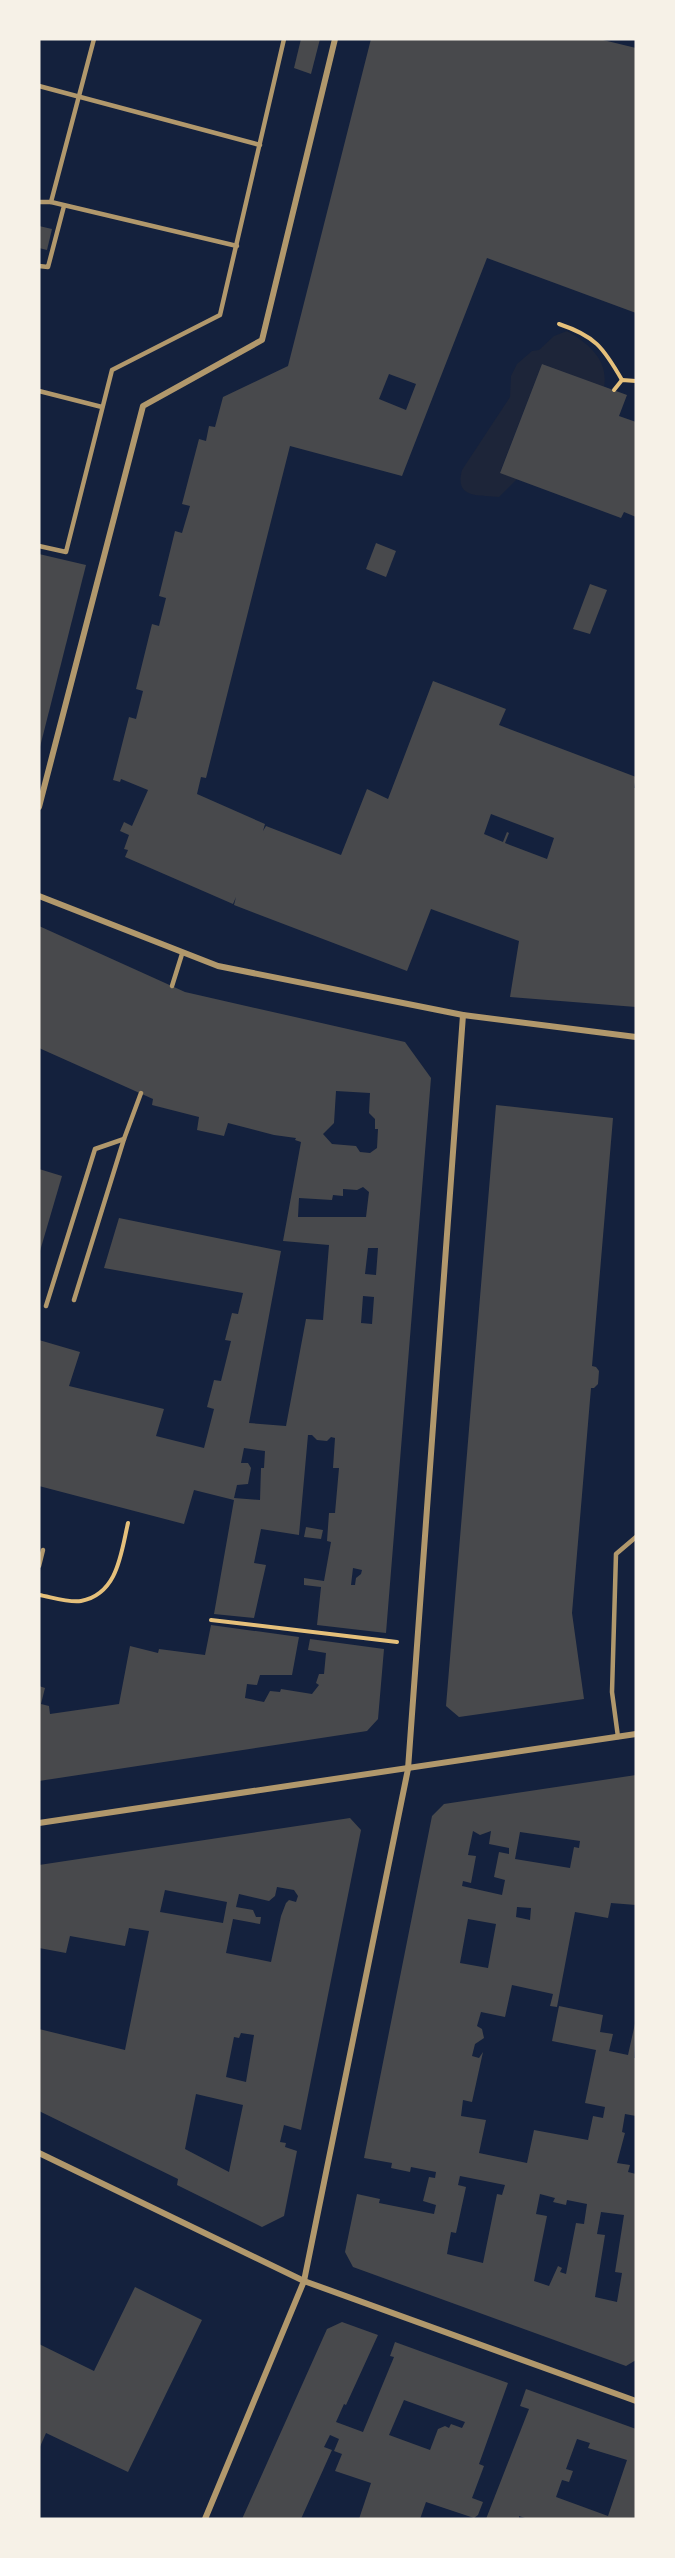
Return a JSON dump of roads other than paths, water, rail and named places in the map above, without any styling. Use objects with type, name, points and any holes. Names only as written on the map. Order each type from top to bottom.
[{"type":"street","points":[[39,807],[143,406],[262,340],[335,39]]},
{"type":"street","points":[[39,896],[182,954],[218,966],[463,1015],[636,1037]]},
{"type":"street","points":[[205,2519],[304,2281],[408,1769],[463,1015]]},
{"type":"street","points":[[39,1823],[636,1734]]},
{"type":"street","points":[[39,2153],[304,2281],[636,2401]]},
{"type":"lane","points":[[51,202],[94,39]]},
{"type":"lane","points":[[39,546],[66,552],[112,370],[220,315],[284,39]]},
{"type":"lane","points":[[39,86],[260,145]]},
{"type":"lane","points":[[39,202],[51,202],[237,246]]},
{"type":"lane","points":[[39,266],[48,267],[64,206]]},
{"type":"lane","points":[[39,392],[102,407]]},
{"type":"lane","points":[[172,986],[182,954]]},
{"type":"lane","points":[[74,1300],[124,1139],[141,1093]]},
{"type":"lane","points":[[46,1306],[95,1149],[124,1139]]},
{"type":"lane","points":[[618,1737],[612,1692],[616,1554],[636,1536]]},
{"type":"lane","points":[[39,1566],[44,1550]]}]
